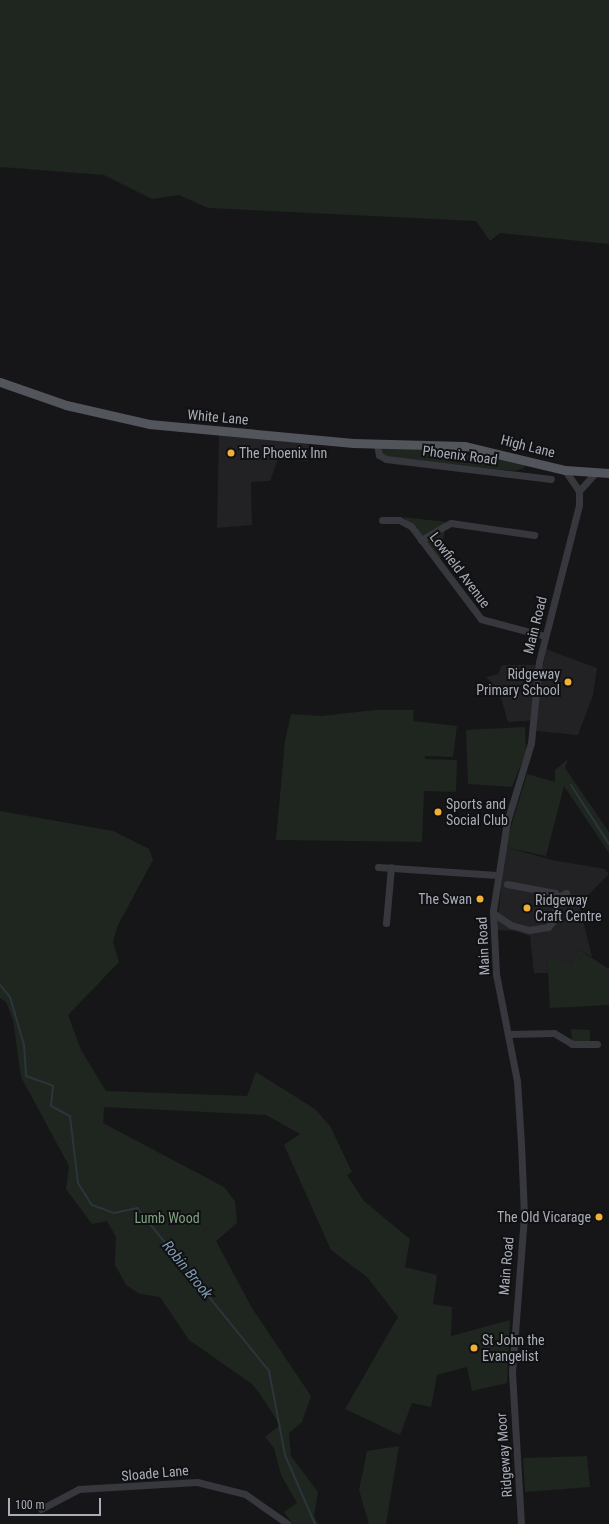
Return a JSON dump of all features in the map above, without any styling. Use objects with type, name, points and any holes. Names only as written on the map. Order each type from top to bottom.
[{"type":"main road","name":"White Lane","points":[[0,382],[66,405],[149,424],[377,444],[440,445]]},
{"type":"main road","name":"High Lane","points":[[440,445],[512,456],[565,470],[609,473]]},
{"type":"street","name":"Phoenix Road","points":[[377,444],[379,455],[386,459],[551,479]]},
{"type":"street","points":[[565,470],[579,491],[595,473]]},
{"type":"street","name":"Main Road","points":[[512,1385],[524,1215],[517,1081],[509,1034],[496,974],[493,913],[497,875],[507,822],[532,744],[535,688],[545,636],[579,504],[579,491]]},
{"type":"street","name":"Lowfield Avenue","points":[[382,520],[406,523],[421,540],[481,619],[545,636]]},
{"type":"street","points":[[421,540],[451,523],[534,535]]},
{"type":"street","points":[[378,867],[497,875]]},
{"type":"street","points":[[386,924],[391,867]]},
{"type":"street","points":[[507,884],[544,890],[558,897]]},
{"type":"street","points":[[558,897],[566,893]]},
{"type":"street","points":[[493,913],[511,925],[529,930],[548,927],[554,921],[558,897]]},
{"type":"street","points":[[509,1034],[554,1033],[572,1044],[597,1044]]},
{"type":"street","name":"Ridgeway Moor","points":[[512,1385],[522,1524]]},
{"type":"street","name":"Sloade Lane","points":[[41,1508],[78,1489],[197,1482],[245,1494],[288,1524]]},
{"type":"shaded area","points":[[219,435],[309,443],[308,461],[278,459],[270,481],[251,482],[252,525],[217,528]]},
{"type":"shaded area","name":"Ridgeway Primary School","points":[[546,649],[597,668],[593,695],[578,735],[536,731],[537,720],[508,722],[499,691],[486,677],[498,674],[502,665],[543,665]]},
{"type":"shaded area","points":[[505,847],[552,860],[605,869],[609,874],[579,904],[592,957],[578,949],[571,965],[547,957],[548,973],[534,973],[530,936],[515,931],[497,930]]},
{"type":"green space","points":[[0,0],[609,0],[609,244],[500,233],[490,241],[476,221],[208,208],[179,195],[152,199],[104,175],[0,167]]},
{"type":"green space","points":[[382,448],[452,451],[526,462],[524,468],[515,471],[386,457],[380,451]]},
{"type":"green space","points":[[403,517],[446,522],[440,561],[406,520]]},
{"type":"green space","points":[[376,710],[414,710],[413,721],[457,726],[453,757],[425,756],[425,759],[457,760],[456,792],[424,791],[422,842],[276,840],[285,741],[291,714],[321,716]]},
{"type":"green space","points":[[525,727],[526,752],[512,787],[468,784],[466,730]]},
{"type":"green space","points":[[568,759],[565,768],[609,832],[609,853],[564,786],[546,856],[505,847],[527,774],[555,782],[555,770]]},
{"type":"green space","name":"Lumb Wood","points":[[0,811],[113,831],[149,849],[153,860],[117,927],[113,942],[119,962],[68,1015],[81,1050],[106,1091],[247,1096],[256,1072],[315,1109],[330,1126],[352,1172],[347,1175],[364,1201],[410,1239],[405,1267],[437,1275],[433,1304],[452,1307],[451,1336],[510,1320],[507,1383],[472,1391],[467,1367],[437,1375],[431,1407],[412,1403],[400,1435],[345,1409],[398,1317],[367,1277],[331,1250],[284,1145],[300,1134],[266,1115],[104,1107],[103,1123],[224,1187],[235,1201],[237,1223],[216,1241],[252,1308],[311,1396],[302,1422],[289,1433],[291,1456],[318,1492],[314,1516],[318,1524],[293,1524],[284,1512],[297,1503],[281,1475],[274,1448],[265,1437],[280,1425],[260,1394],[252,1384],[189,1340],[160,1297],[140,1294],[126,1285],[115,1265],[116,1237],[107,1221],[92,1224],[66,1189],[69,1166],[21,1077],[13,1020],[6,1002],[0,998]]},
{"type":"green space","points":[[578,949],[609,969],[609,1005],[550,1008],[547,956],[571,965]]},
{"type":"green space","points":[[571,1029],[590,1030],[590,1042],[572,1041]]},
{"type":"green space","points":[[399,1446],[386,1524],[369,1524],[359,1490],[367,1451]]},
{"type":"green space","points":[[587,1456],[590,1487],[525,1492],[523,1458]]},
{"type":"waterway","points":[[571,785],[609,844]]},
{"type":"waterway","name":"Robin Brook","points":[[0,985],[10,997],[24,1045],[26,1076],[53,1086],[51,1106],[70,1116],[78,1183],[92,1205],[114,1213],[137,1208],[269,1371],[285,1455],[315,1524]]},
{"type":"place","name":"The Phoenix Inn","points":[[231,453]]},
{"type":"place","name":"Ridgeway Primary School","points":[[568,682]]},
{"type":"place","name":"Sports and Social Club","points":[[438,812]]},
{"type":"place","name":"The Swan","points":[[480,899]]},
{"type":"place","name":"Ridgeway Craft Centre","points":[[527,908]]},
{"type":"place","name":"The Old Vicarage","points":[[599,1217]]},
{"type":"place","name":"St John the Evangelist","points":[[474,1348]]}]
